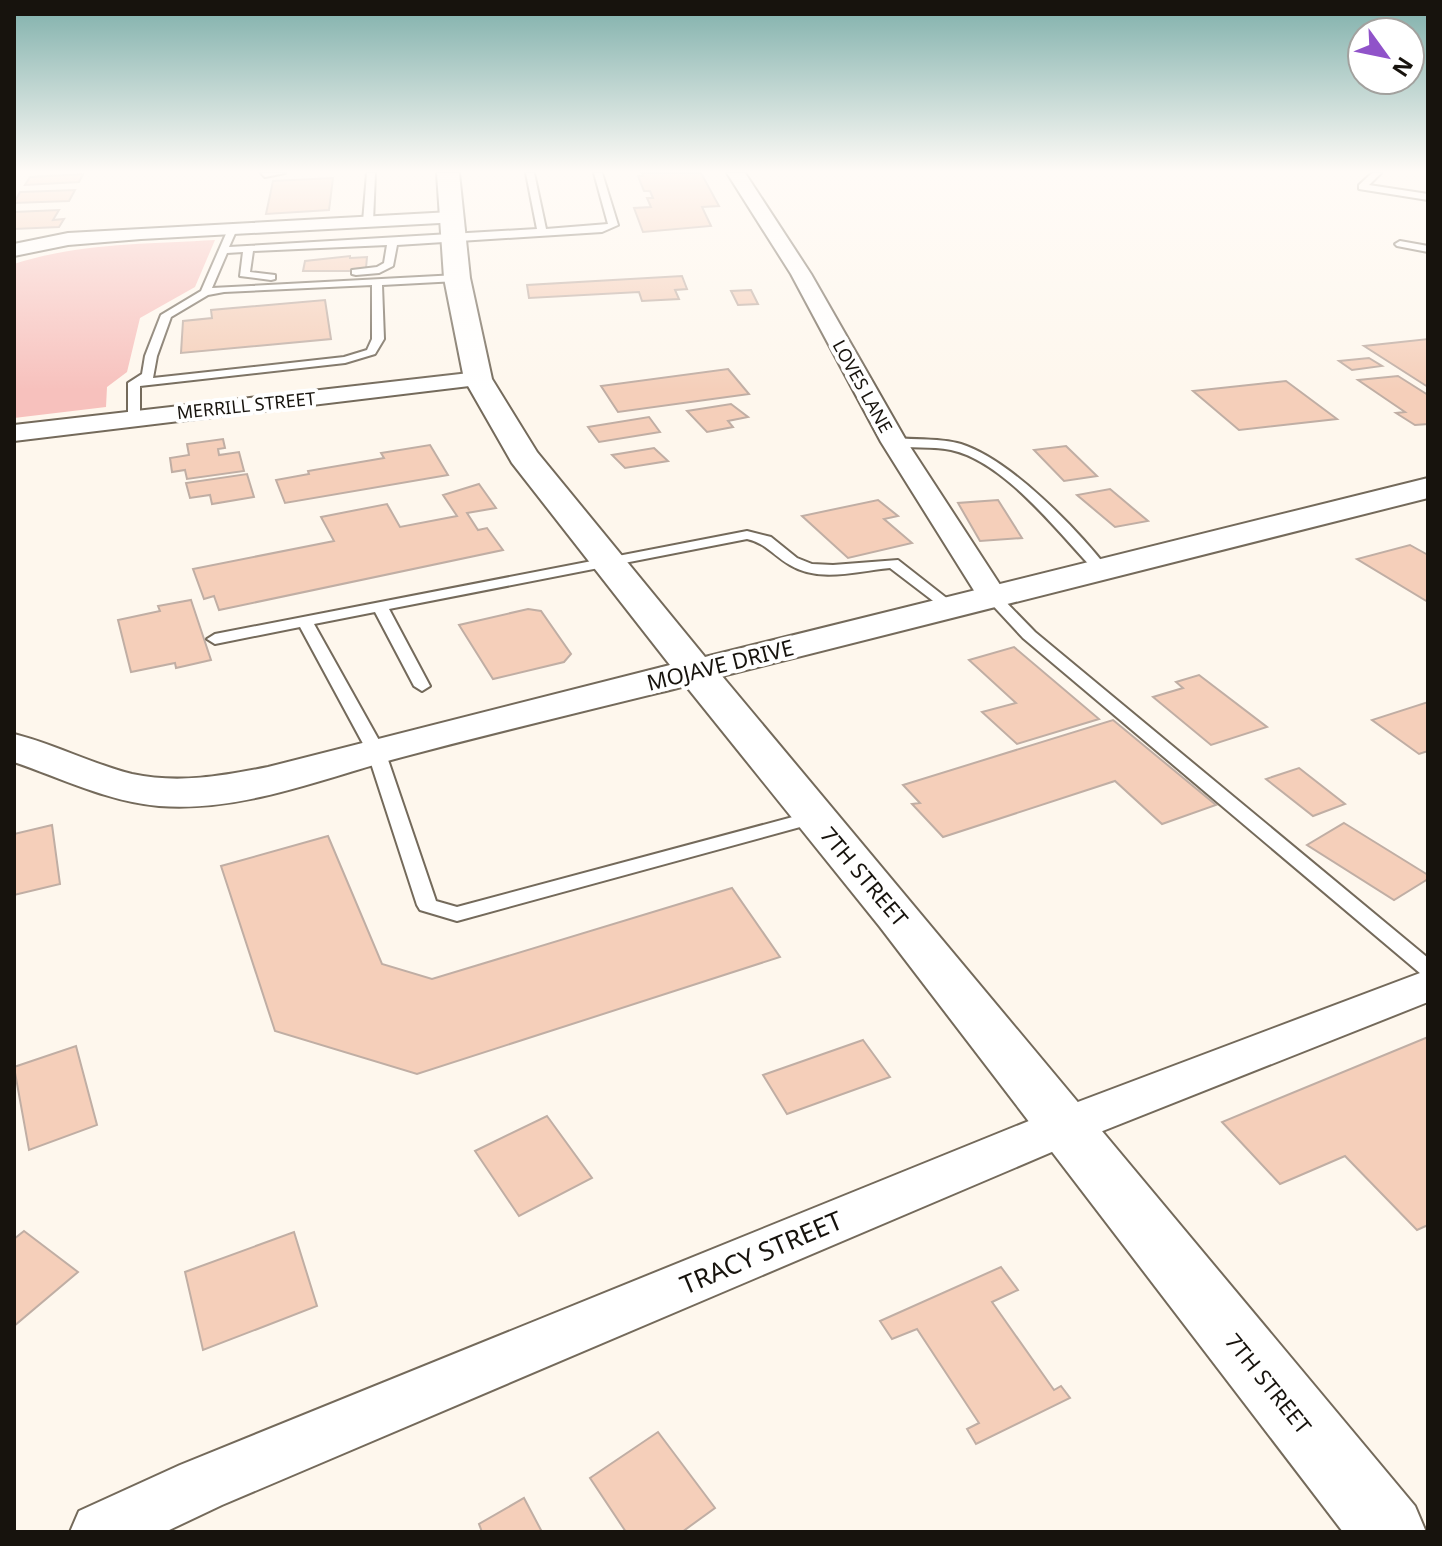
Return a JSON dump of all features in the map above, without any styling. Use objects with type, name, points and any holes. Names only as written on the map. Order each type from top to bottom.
[{"type":"main road","name":"7TH STREET","points":[[454,245],[457,278],[478,379],[523,456],[605,561],[897,915],[1389,1532]]},
{"type":"main road","name":"MOJAVE DRIVE","points":[[17,752],[121,785],[158,792],[211,792],[273,780],[376,751],[1428,488]]},
{"type":"street","points":[[14,250],[38,245]]},
{"type":"street","name":"LOVES LANE","points":[[782,245],[894,442],[993,597]]},
{"type":"street","name":"MERRILL STREET","points":[[14,433],[478,379]]},
{"type":"street","name":"TRACY STREET","points":[[100,1532],[216,1479],[1063,1127],[1428,985]]},
{"type":"lane","points":[[205,293],[225,245]]},
{"type":"lane","points":[[223,250],[328,245]]},
{"type":"lane","points":[[249,249],[244,274],[267,278],[379,270],[391,261],[392,245]]},
{"type":"lane","points":[[1406,245],[1428,249]]},
{"type":"lane","points":[[134,383],[148,376],[151,356],[166,315],[205,293],[224,289],[457,278]]},
{"type":"lane","points":[[134,383],[345,360],[371,352],[378,339],[377,282]]},
{"type":"lane","points":[[134,383],[134,417]]},
{"type":"lane","points":[[894,442],[957,447],[983,457],[1004,472],[1102,570]]},
{"type":"lane","points":[[215,639],[747,535],[766,537],[800,566],[832,569],[893,563],[950,607]]},
{"type":"lane","points":[[993,597],[1029,635],[1428,969]]},
{"type":"lane","points":[[380,606],[422,686]]},
{"type":"lane","points":[[305,621],[376,751],[427,905],[457,914],[815,817]]},
{"type":"shaded area","points":[[213,245],[195,287],[140,318],[127,372],[107,387],[106,407],[14,418],[14,264],[88,248]]},
{"type":"building","points":[[367,257],[366,268],[303,271],[305,261]]},
{"type":"building","points":[[682,276],[687,289],[675,290],[679,299],[642,301],[639,292],[529,298],[527,285]]},
{"type":"building","points":[[751,290],[758,304],[738,305],[731,291]]},
{"type":"building","points":[[325,300],[331,339],[181,353],[183,321],[212,318],[211,310]]},
{"type":"building","points":[[1428,339],[1428,387],[1364,346]]},
{"type":"building","points":[[1369,358],[1382,366],[1352,370],[1339,361]]},
{"type":"building","points":[[728,369],[749,394],[618,412],[601,386]]},
{"type":"building","points":[[1398,376],[1428,395],[1428,424],[1415,425],[1396,413],[1405,412],[1358,380]]},
{"type":"building","points":[[1286,381],[1337,419],[1239,430],[1193,391]]},
{"type":"building","points":[[731,404],[748,417],[728,421],[733,427],[707,432],[687,411]]},
{"type":"building","points":[[649,417],[660,432],[599,442],[588,427]]},
{"type":"building","points":[[223,439],[225,448],[218,449],[219,455],[239,452],[244,471],[187,479],[185,470],[172,472],[170,458],[189,455],[187,444]]},
{"type":"building","points":[[430,445],[448,475],[285,503],[276,480],[309,474],[308,471],[384,458],[381,453]]},
{"type":"building","points":[[1066,446],[1097,476],[1064,481],[1034,450]]},
{"type":"building","points":[[654,448],[668,461],[625,468],[612,455]]},
{"type":"building","points":[[247,474],[254,497],[212,504],[210,495],[190,498],[186,483]]},
{"type":"building","points":[[479,484],[496,508],[467,513],[478,530],[487,528],[503,550],[219,610],[214,596],[204,599],[193,569],[334,541],[321,517],[387,504],[400,527],[457,516],[443,495]]},
{"type":"building","points":[[1110,489],[1148,521],[1115,527],[1077,495]]},
{"type":"building","points":[[878,500],[898,516],[884,519],[912,543],[848,558],[802,516]]},
{"type":"building","points":[[998,500],[1022,538],[980,541],[958,503]]},
{"type":"building","points":[[1410,545],[1428,555],[1428,602],[1357,559]]},
{"type":"building","points":[[191,600],[211,660],[176,668],[175,663],[131,672],[118,620],[160,611],[158,606]]},
{"type":"building","points":[[528,609],[541,611],[571,654],[564,662],[493,679],[459,625]]},
{"type":"building","points":[[1014,647],[1099,719],[1017,744],[982,712],[1016,703],[969,660]]},
{"type":"building","points":[[1199,675],[1267,727],[1211,745],[1153,697],[1183,688],[1176,682]]},
{"type":"building","points":[[1428,702],[1428,751],[1419,754],[1372,720]]},
{"type":"building","points":[[1113,720],[1216,805],[1162,824],[1115,781],[943,837],[912,804],[920,803],[903,785]]},
{"type":"building","points":[[1299,768],[1345,804],[1313,816],[1266,779]]},
{"type":"building","points":[[1344,823],[1428,875],[1428,879],[1394,900],[1307,845]]},
{"type":"building","points":[[52,825],[60,884],[14,895],[14,834]]},
{"type":"building","points":[[328,836],[382,964],[432,979],[732,888],[780,957],[417,1074],[275,1031],[221,866]]},
{"type":"building","points":[[1428,1037],[1428,1225],[1417,1230],[1345,1156],[1280,1184],[1222,1122]]},
{"type":"building","points":[[863,1040],[890,1077],[787,1114],[763,1075]]},
{"type":"building","points":[[76,1046],[97,1125],[29,1150],[14,1067]]},
{"type":"building","points":[[547,1116],[592,1178],[519,1216],[475,1151]]},
{"type":"building","points":[[24,1231],[78,1272],[14,1326],[14,1239]]},
{"type":"building","points":[[294,1232],[317,1306],[203,1350],[185,1272]]},
{"type":"building","points":[[1001,1267],[1018,1290],[992,1302],[1054,1390],[1061,1386],[1070,1398],[976,1444],[967,1429],[979,1423],[917,1329],[892,1339],[880,1321]]},
{"type":"building","points":[[658,1432],[715,1508],[682,1532],[626,1532],[590,1478]]},
{"type":"building","points":[[524,1498],[542,1532],[482,1532],[479,1524]]}]
